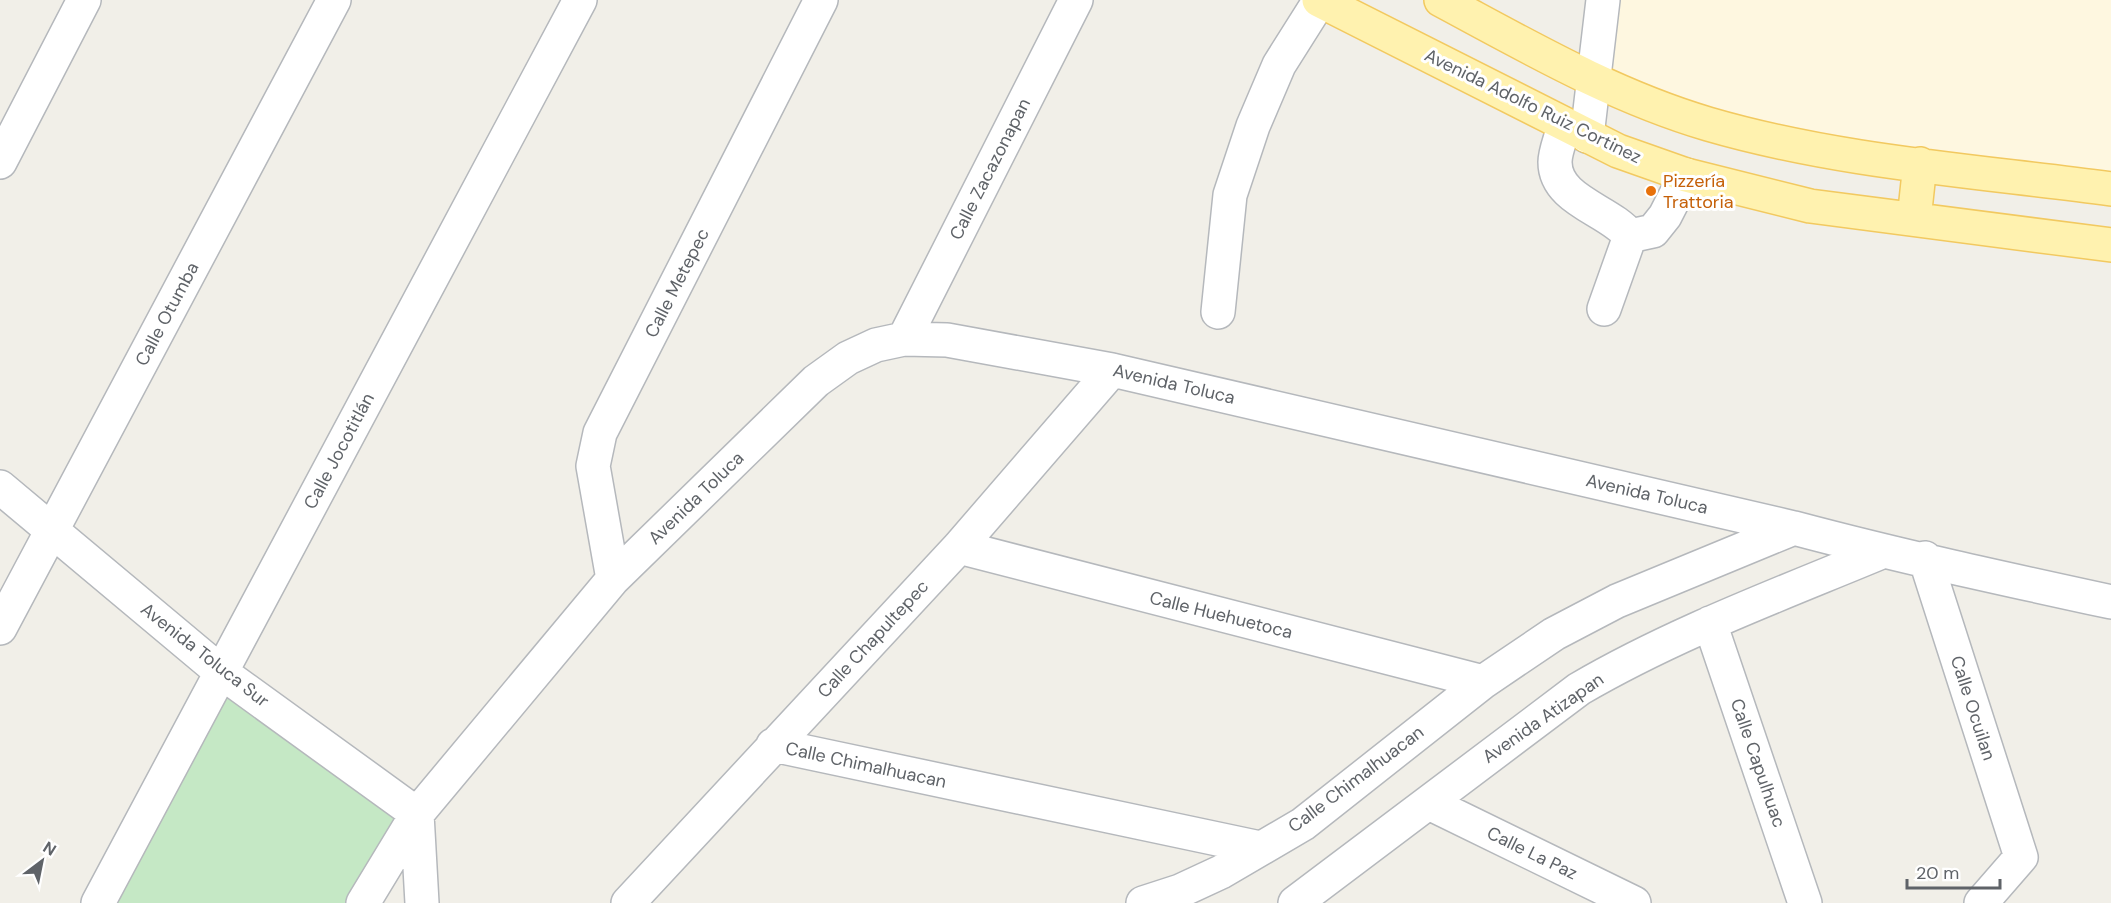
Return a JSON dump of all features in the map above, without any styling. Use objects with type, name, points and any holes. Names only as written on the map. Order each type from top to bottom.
[{"type":"main road","name":"Avenida Adolfo Ruiz Cortinez","points":[[1319,0],[1576,131],[1618,151],[1686,175],[1810,206],[2111,245]]},
{"type":"main road","points":[[1441,0],[1592,80],[1708,124],[1819,150],[2111,189]]},
{"type":"main road","points":[[1914,219],[1920,164]]},
{"type":"street","points":[[0,162],[84,0]]},
{"type":"street","name":"Calle Otumba","points":[[0,628],[334,0]]},
{"type":"street","name":"Calle Jocotitlán","points":[[98,903],[580,0]]},
{"type":"street","name":"Calle Metepec","points":[[613,579],[593,466],[600,433],[821,0]]},
{"type":"street","name":"Calle Zacazonapan","points":[[904,339],[1076,0]]},
{"type":"street","points":[[1218,312],[1230,195],[1253,126],[1279,65],[1319,0]]},
{"type":"street","points":[[1604,0],[1592,80],[1576,131],[1555,163],[1562,185],[1592,208],[1623,226],[1630,236]]},
{"type":"street","points":[[1630,236],[1653,231],[1665,216],[1686,175]]},
{"type":"street","points":[[1605,309],[1630,236]]},
{"type":"street","name":"Avenida Toluca","points":[[363,903],[417,814],[613,579],[816,381],[876,345],[904,339],[947,340],[1112,370],[2111,602]]},
{"type":"street","name":"Calle Chapultepec","points":[[628,903],[959,548],[1112,370]]},
{"type":"street","name":"Avenida Toluca Sur","points":[[0,488],[221,672],[417,814]]},
{"type":"street","name":"Calle Chimalhuacan","points":[[773,745],[1260,848],[1303,824],[1482,682],[1554,634],[1617,601],[1794,528]]},
{"type":"street","name":"Calle Huehuetoca","points":[[959,548],[1482,682]]},
{"type":"street","name":"Avenida Atizapan","points":[[1295,903],[1579,689],[1619,665],[1710,623],[1884,551]]},
{"type":"street","name":"Calle Ocuilan","points":[[1925,558],[2021,857],[1981,903]]},
{"type":"street","name":"Calle Capulhuac","points":[[1710,623],[1805,903]]},
{"type":"street","name":"Calle La Paz","points":[[1429,803],[1634,903]]},
{"type":"street","points":[[417,814],[422,903]]},
{"type":"street","points":[[1143,903],[1201,882],[1260,848]]},
{"type":"shaded area","points":[[1603,0],[2111,0],[2111,189],[1920,164],[1592,80]]},
{"type":"green space","points":[[221,672],[417,814],[363,903],[98,903]]},
{"type":"place","name":"Pizzería Trattoria","points":[[1651,191]]}]
